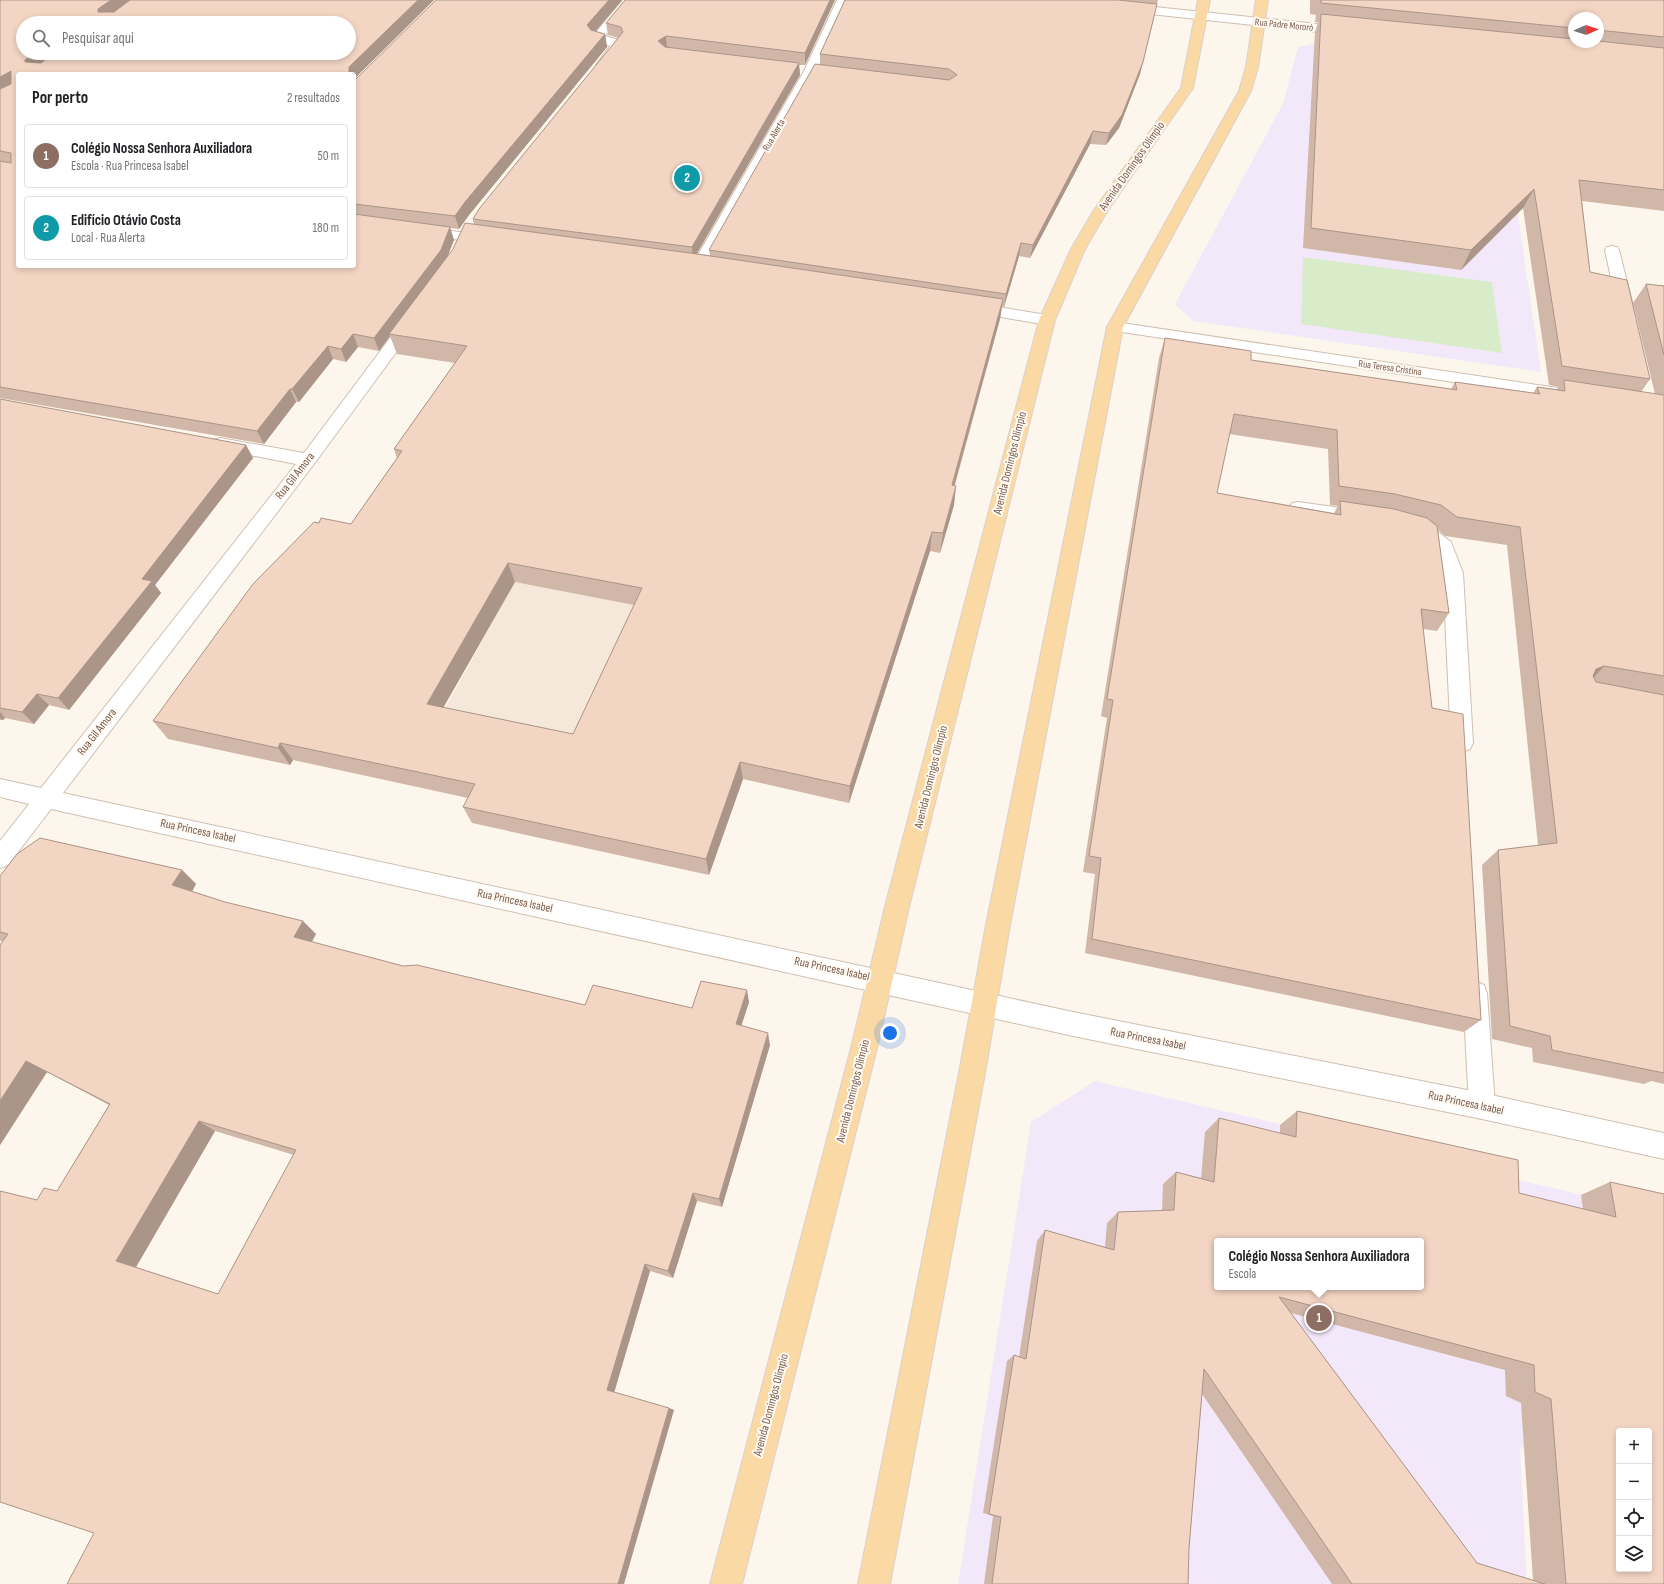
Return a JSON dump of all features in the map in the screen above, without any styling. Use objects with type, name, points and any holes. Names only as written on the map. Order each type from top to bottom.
[{"type":"main road","name":"Avenida Domingos Olímpio","points":[[726,1584],[1047,320],[1078,249],[1101,210],[1187,88],[1204,0]]},
{"type":"main road","points":[[874,1584],[1115,327],[1245,91],[1252,67],[1262,0]]},
{"type":"street","points":[[595,72],[618,44],[597,38],[629,0]]},
{"type":"street","name":"Rua Alerta","points":[[699,267],[810,71],[843,0]]},
{"type":"street","name":"Rua Padre Mororó","points":[[1117,7],[1354,32]]},
{"type":"street","points":[[794,70],[826,73]]},
{"type":"street","points":[[409,229],[465,238],[503,242]]},
{"type":"street","points":[[1612,250],[1628,319]]},
{"type":"street","points":[[683,265],[714,269]]},
{"type":"street","points":[[960,306],[1047,320]]},
{"type":"street","name":"Rua Gil Amora","points":[[0,858],[308,460],[420,309]]},
{"type":"street","name":"Rua Teresa Cristina","points":[[1115,327],[1578,396]]},
{"type":"street","points":[[202,440],[308,460]]},
{"type":"street","points":[[1275,505],[1388,521],[1422,530],[1444,547],[1453,573],[1463,762]]},
{"type":"street","name":"Rua Princesa Isabel","points":[[0,788],[880,980],[1073,1024],[1482,1106],[1664,1146]]},
{"type":"street","points":[[1474,975],[1482,1106]]},
{"type":"shaded area","points":[[1321,42],[1495,59],[1541,372],[1193,321],[1175,304],[1283,104],[1298,47]]},
{"type":"shaded area","points":[[620,390],[790,419],[608,758],[437,723]]},
{"type":"shaded area","points":[[1095,1081],[1626,1205],[1649,1428],[1616,1428],[1616,1483],[1520,1447],[1527,1584],[958,1584],[1031,1122]]},
{"type":"green space","points":[[1303,257],[1492,282],[1502,353],[1301,324]]},
{"type":"building","points":[[0,0],[111,0],[98,9],[98,12],[114,12],[130,0],[418,0],[349,67],[349,72],[16,72],[16,268],[356,268],[356,214],[450,227],[441,250],[374,338],[353,334],[341,349],[328,346],[292,389],[290,389],[257,431],[0,387],[0,161],[11,163],[11,153],[0,151],[0,89],[11,84],[11,71],[0,77]]},
{"type":"building","points":[[436,0],[609,0],[587,25],[591,30],[605,34],[455,216],[356,204],[356,79]]},
{"type":"building","points":[[625,0],[830,0],[805,53],[666,36],[658,41],[665,47],[799,63],[692,247],[473,219],[479,209],[623,32],[621,27],[606,23]]},
{"type":"building","points":[[845,0],[1118,0],[1157,4],[1143,62],[1122,115],[1109,133],[1093,131],[1033,245],[1021,243],[1006,294],[709,250],[815,64],[949,80],[957,75],[949,69],[820,54]]},
{"type":"building","points":[[1321,0],[1664,0],[1664,37],[1604,31],[1604,12],[1568,12],[1568,27],[1321,3]]},
{"type":"building","points":[[1321,14],[1568,38],[1568,48],[1604,48],[1604,42],[1664,48],[1664,190],[1579,180],[1590,272],[1627,280],[1650,379],[1562,366],[1534,189],[1471,250],[1311,228]]},
{"type":"building","points":[[465,223],[697,254],[1003,299],[952,485],[956,486],[943,533],[932,532],[850,786],[740,762],[706,859],[463,807],[475,784],[280,743],[278,748],[153,721],[253,584],[314,522],[319,523],[321,518],[351,524],[402,451],[394,449],[467,346],[389,334],[453,249]],"holes":[[[508,563],[642,588],[573,734],[427,704]]]},
{"type":"building","points":[[1646,284],[1664,286],[1664,355]]},
{"type":"building","points":[[1165,338],[1251,351],[1251,360],[1457,390],[1455,382],[1540,394],[1537,387],[1565,391],[1564,380],[1664,395],[1664,676],[1604,666],[1596,669],[1593,676],[1596,682],[1664,695],[1664,1073],[1552,1050],[1550,1036],[1510,1026],[1498,850],[1557,843],[1520,527],[1457,517],[1441,505],[1395,494],[1339,486],[1337,430],[1234,414],[1217,493],[1341,515],[1340,501],[1394,509],[1427,518],[1437,526],[1449,613],[1421,609],[1432,708],[1463,714],[1481,1020],[1092,939],[1101,858],[1089,856],[1113,700],[1107,699]]},
{"type":"building","points":[[0,399],[246,445],[142,579],[152,581],[58,698],[37,694],[22,712],[0,708]]},
{"type":"building","points":[[40,838],[182,870],[172,885],[225,902],[303,921],[294,937],[403,966],[417,965],[585,1005],[593,985],[692,1008],[701,981],[747,990],[736,1024],[768,1033],[719,1199],[693,1193],[668,1271],[645,1264],[607,1390],[669,1408],[618,1584],[67,1584],[94,1533],[0,1502],[0,1191],[37,1200],[44,1188],[57,1191],[110,1104],[26,1061],[0,1101],[0,945],[8,934],[0,932],[0,876],[17,854]],"holes":[[[199,1121],[296,1150],[218,1294],[116,1261]]]},
{"type":"building","points":[[1297,1111],[1518,1160],[1519,1193],[1616,1217],[1610,1182],[1664,1194],[1664,1584],[1566,1584],[1551,1399],[1535,1392],[1534,1365],[1279,1297],[1477,1563],[1545,1584],[1352,1584],[1204,1369],[1189,1548],[1188,1584],[992,1584],[1001,1517],[989,1514],[1014,1355],[1026,1359],[1045,1230],[1114,1250],[1118,1212],[1174,1210],[1176,1172],[1214,1182],[1219,1118],[1296,1137]]},
{"type":"place","name":"Edifício Otávio Costa","points":[[687,178]]},
{"type":"place","name":"Colégio Nossa Senhora Auxiliadora","points":[[1319,1318]]}]
